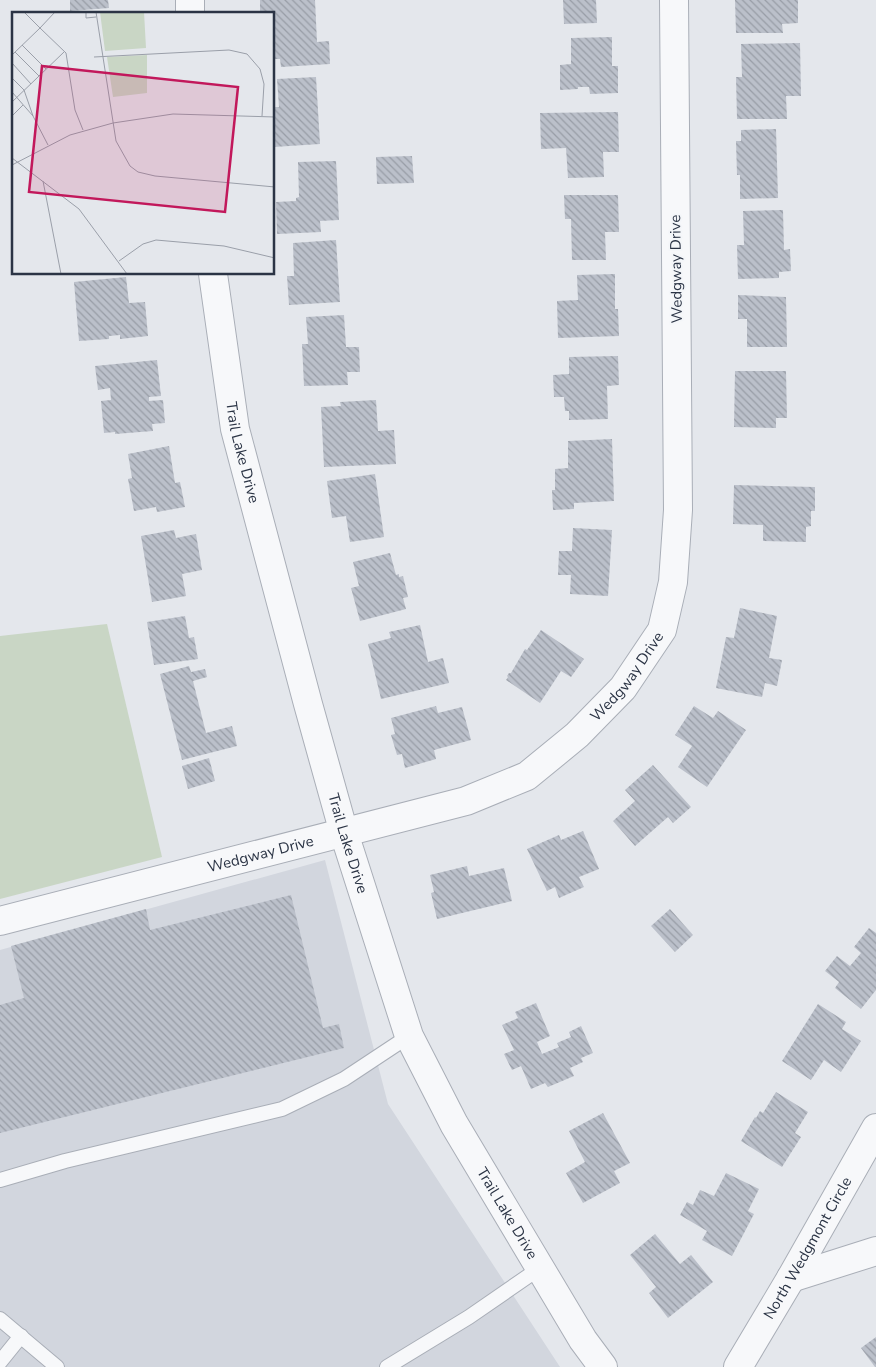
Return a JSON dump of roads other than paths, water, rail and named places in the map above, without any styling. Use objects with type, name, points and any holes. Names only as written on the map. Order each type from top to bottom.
[{"type":"street","name":"Wedgway Drive","points":[[0,922],[466,801],[527,776],[577,736],[623,688],[662,630],[673,582],[678,510],[674,0]]},
{"type":"street","name":"Trail Lake Drive","points":[[213,275],[236,429],[344,833],[409,1036],[454,1124],[583,1340],[603,1367]]},
{"type":"street","name":"North Wedgmont Circle","points":[[738,1367],[876,1128]]},
{"type":"street","points":[[791,1278],[876,1251]]},
{"type":"lane","points":[[0,1180],[65,1161],[282,1109],[344,1079],[409,1036]]},
{"type":"lane","points":[[387,1367],[469,1317],[540,1268]]},
{"type":"lane","points":[[0,1319],[57,1367]]},
{"type":"lane","points":[[0,1362],[21,1336]]}]
